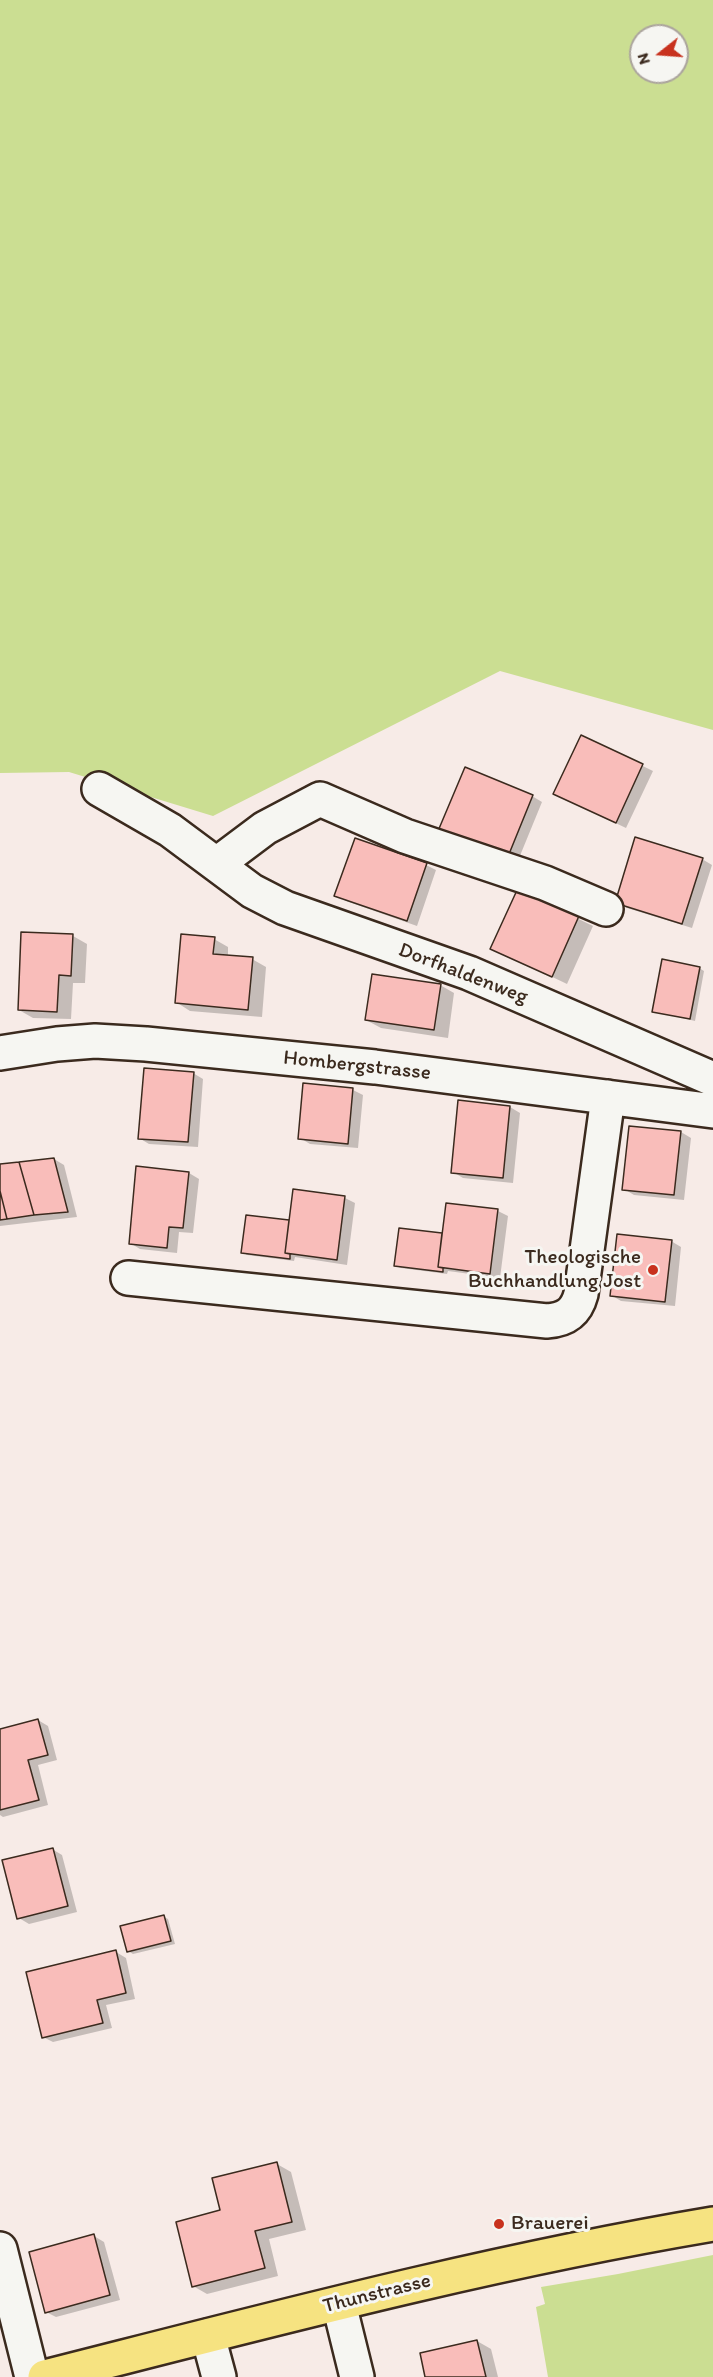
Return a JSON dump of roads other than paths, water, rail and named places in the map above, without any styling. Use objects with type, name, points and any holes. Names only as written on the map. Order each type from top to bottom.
[{"type":"main road","name":"Thunstrasse","points":[[45,2377],[500,2265],[603,2243],[713,2224]]},
{"type":"street","name":"Dorfhaldenweg","points":[[99,789],[170,830],[252,891],[285,908],[469,973],[713,1079]]},
{"type":"street","points":[[217,864],[265,828],[320,800],[405,836],[545,883],[606,909]]},
{"type":"street","name":"Hombergstrasse","points":[[0,1053],[95,1041],[146,1044],[375,1067],[713,1111]]},
{"type":"street","points":[[128,1278],[547,1321],[560,1320],[572,1313],[579,1304],[608,1097]]},
{"type":"street","points":[[0,2249],[32,2377]]},
{"type":"street","points":[[339,2304],[357,2377]]},
{"type":"street","points":[[208,2336],[219,2377]]},
{"type":"place","name":"Theologische Buchhandlung Jost","points":[[653,1270]]},
{"type":"place","name":"Brauerei","points":[[499,2224]]}]
